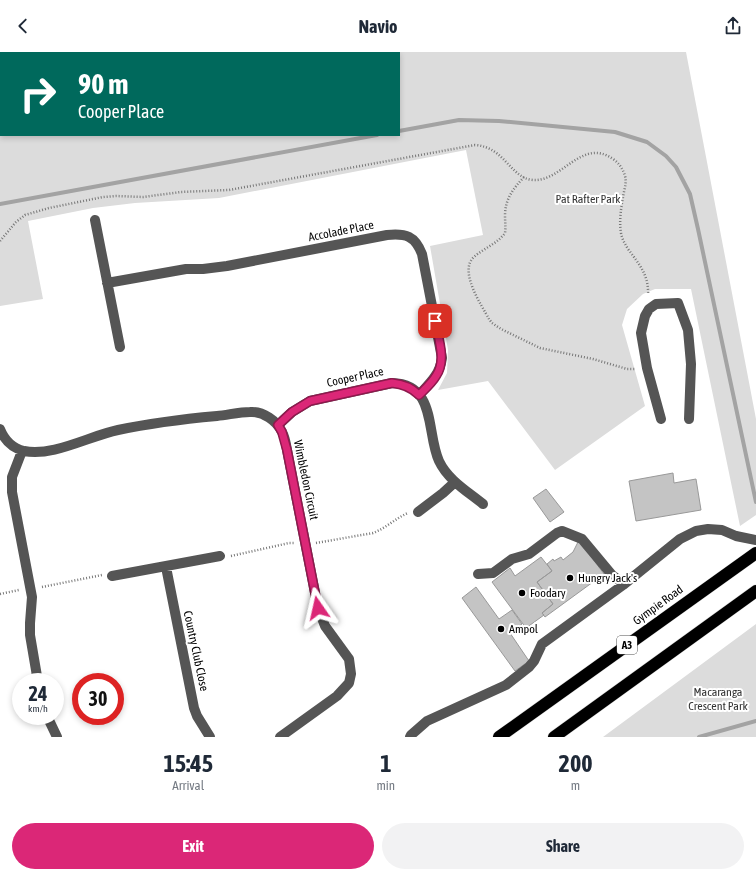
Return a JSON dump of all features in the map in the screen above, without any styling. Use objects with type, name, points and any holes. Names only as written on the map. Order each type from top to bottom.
[{"type":"highway","name":"Gympie Road","points":[[499,737],[756,553]]},
{"type":"highway","points":[[554,737],[756,591]]},
{"type":"street","points":[[95,220],[120,347]]},
{"type":"street","name":"Accolade Place","points":[[107,284],[186,269],[203,269],[227,266],[388,235],[398,234],[408,236],[416,243],[422,254],[442,358],[441,366],[437,375],[419,395]]},
{"type":"street","points":[[661,419],[647,368],[641,333],[645,316],[649,309],[656,304],[678,303],[688,330],[692,364],[689,419]]},
{"type":"street","name":"Cooper Place","points":[[278,425],[301,406],[320,398],[392,383],[403,384],[414,390],[419,395]]},
{"type":"street","points":[[419,395],[426,406],[439,460],[443,468],[455,482],[483,504]]},
{"type":"street","points":[[0,429],[6,440],[12,446],[22,451],[38,452],[61,448],[117,430],[155,423],[253,411],[270,418],[278,425]]},
{"type":"street","name":"Wimbledon Circuit","points":[[278,425],[282,432],[287,450],[318,608],[325,626],[349,659],[351,674],[349,683],[337,696],[280,737]]},
{"type":"street","points":[[22,451],[12,478],[12,492],[32,597],[30,635],[36,673]]},
{"type":"street","points":[[418,512],[455,482]]},
{"type":"street","points":[[410,737],[427,721],[506,685],[530,667],[542,644],[624,584],[680,539],[696,531],[708,529],[722,530],[736,536],[756,540]]},
{"type":"street","points":[[478,574],[493,573],[512,559],[529,554],[557,533],[562,531],[582,539],[612,575],[624,584]]},
{"type":"street","points":[[112,576],[220,556]]},
{"type":"street","name":"Country Club Close","points":[[166,567],[194,708],[197,716],[210,737]]},
{"type":"street","points":[[51,725],[57,737]]},
{"type":"path","points":[[0,240],[16,222],[25,215],[49,208],[103,197],[143,197],[181,192],[229,190],[463,146],[481,145],[494,150],[518,173],[533,180],[553,174],[590,153],[604,154],[620,166],[626,177],[620,216],[621,236],[644,271],[648,288],[647,298],[649,309]]},
{"type":"path","points":[[524,177],[513,190],[507,201],[505,233],[496,242],[474,257],[468,267],[469,279],[489,319],[501,329],[540,348],[593,359],[627,369],[647,368]]},
{"type":"path","points":[[313,543],[380,530],[401,516],[412,511],[418,512]]},
{"type":"path","points":[[220,556],[227,557],[289,543],[297,544]]},
{"type":"path","points":[[0,594],[105,575],[112,576]]},
{"type":"green space","name":"Pat Rafter Park","points":[[400,52],[686,52],[756,419],[756,515],[740,526],[691,289],[655,289],[643,294],[627,309],[622,325],[645,406],[555,470],[488,381],[438,390],[447,373],[448,350],[430,246],[483,235],[466,150],[219,198],[135,203],[93,208],[28,221],[43,299],[0,306],[0,136],[400,136]]},
{"type":"green space","name":"Macaranga Crescent Park","points":[[756,624],[756,737],[603,737]]},
{"type":"building","points":[[673,473],[674,483],[696,479],[701,510],[636,521],[629,481]]},
{"type":"building","points":[[546,489],[564,512],[550,522],[533,498]]},
{"type":"building","name":"Hungry Jack's","points":[[579,540],[604,574],[545,617],[542,613],[553,604],[537,582],[552,571],[547,564],[553,559],[554,561],[561,557],[563,560],[573,552]]},
{"type":"building","name":"Foodary","points":[[541,557],[552,571],[537,582],[553,604],[542,613],[544,615],[526,628],[492,582],[510,568],[515,576]]},
{"type":"building","points":[[476,587],[499,619],[512,610],[522,624],[510,633],[529,661],[515,671],[462,598]]},
{"type":"waterway","points":[[400,131],[459,120],[499,121],[615,132],[647,142],[666,156],[676,167],[690,194],[756,502]]},
{"type":"waterway","points":[[0,204],[372,136]]},
{"type":"waterway","points":[[699,737],[756,721]]},
{"type":"place","name":"Hungry Jack's","points":[[570,578]]},
{"type":"place","name":"Foodary","points":[[522,593]]},
{"type":"place","name":"Ampol","points":[[501,629]]},
{"type":"route","points":[[318,608],[287,450],[282,432],[278,425],[301,406],[320,398],[392,383],[403,384],[410,387],[419,395],[437,375],[441,366],[442,358],[435,321]]}]
